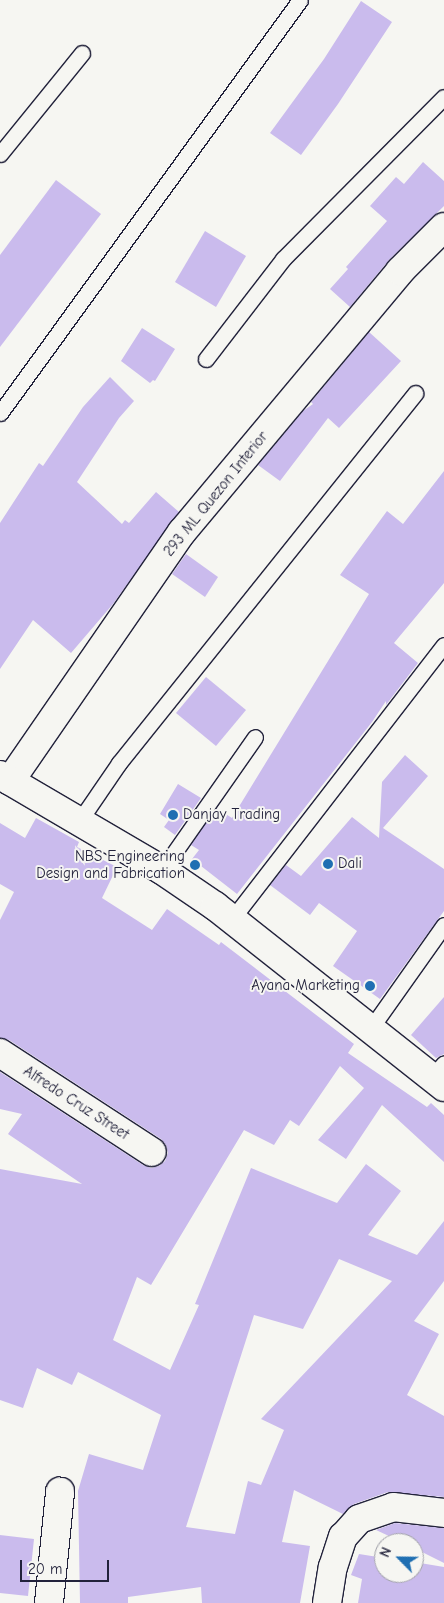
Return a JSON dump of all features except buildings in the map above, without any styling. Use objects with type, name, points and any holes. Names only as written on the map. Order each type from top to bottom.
[{"type":"street","name":"293 ML Quezon Interior","points":[[5,778],[182,532],[400,271],[444,227]]},
{"type":"street","points":[[5,778],[80,820],[162,870],[232,919],[370,1028],[440,1076]]},
{"type":"street","name":"Alfredo Cruz Street","points":[[0,1054],[152,1152]]},
{"type":"street","points":[[49,1603],[60,1492]]},
{"type":"street","points":[[327,1603],[334,1566],[343,1537],[359,1519],[393,1507],[444,1513]]},
{"type":"lane","points":[[0,413],[300,0]]},
{"type":"lane","points":[[0,154],[82,53]]},
{"type":"lane","points":[[206,359],[283,259],[444,97]]},
{"type":"lane","points":[[80,820],[119,763],[415,393]]},
{"type":"lane","points":[[232,919],[444,645]]},
{"type":"lane","points":[[162,870],[255,737]]},
{"type":"lane","points":[[370,1028],[444,925]]},
{"type":"place","name":"Danjay Trading","points":[[173,815]]},
{"type":"place","name":"Dali","points":[[328,864]]},
{"type":"place","name":"NBS Engineering Design and Fabrication","points":[[195,865]]},
{"type":"place","name":"Ayana Marketing","points":[[370,986]]}]
